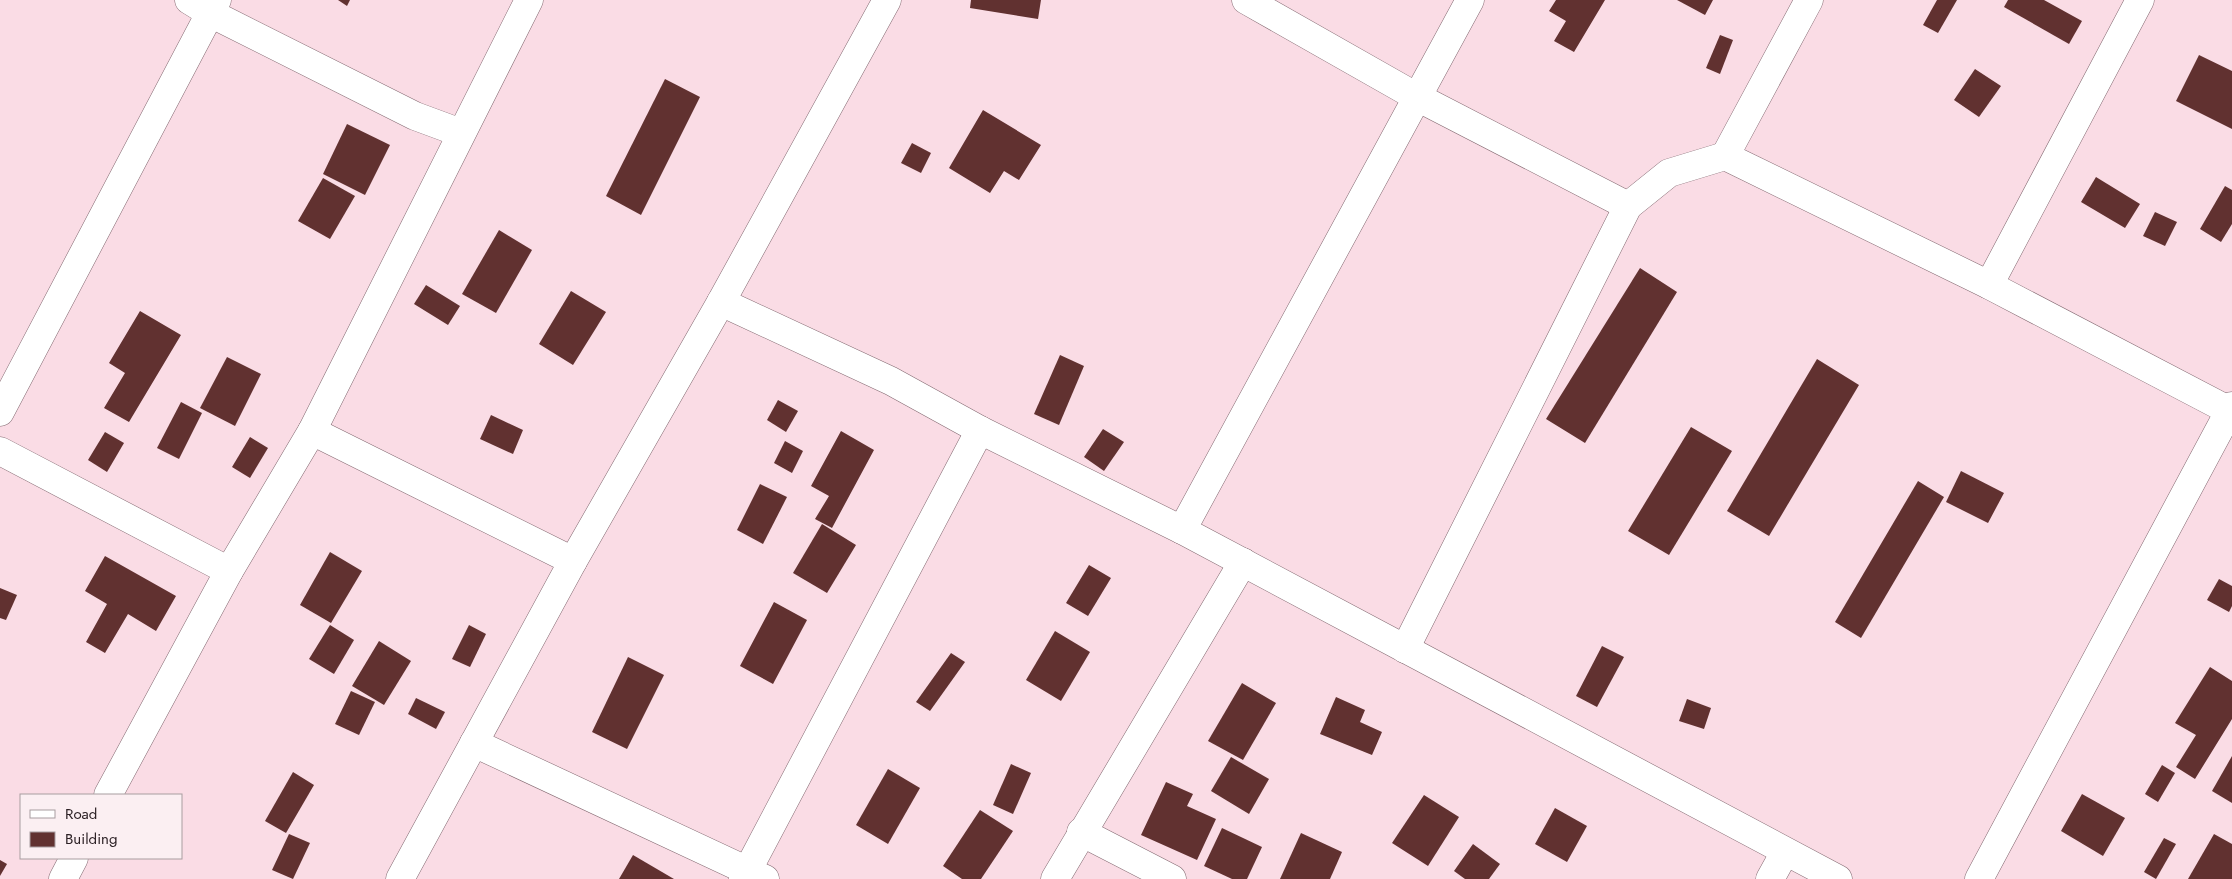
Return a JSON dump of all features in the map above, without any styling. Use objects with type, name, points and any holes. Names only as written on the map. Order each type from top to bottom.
[{"type":"street","points":[[109,794],[229,571],[312,431],[529,0]]},
{"type":"street","points":[[400,879],[573,561],[722,302],[887,0]]},
{"type":"street","points":[[1246,0],[1417,97],[1628,206]]},
{"type":"street","points":[[1182,530],[1470,0]]},
{"type":"street","points":[[1725,156],[1809,0]]},
{"type":"street","points":[[1989,285],[2140,0]]},
{"type":"street","points":[[0,412],[206,4],[416,116],[461,133]]},
{"type":"street","points":[[1405,648],[1628,206],[1669,173],[1725,156],[1989,285],[2231,409],[1979,879]]},
{"type":"street","points":[[722,302],[891,381],[980,430],[1182,530],[1838,879]]},
{"type":"street","points":[[474,743],[752,876],[980,430]]},
{"type":"street","points":[[312,431],[573,561]]},
{"type":"street","points":[[0,451],[229,571]]},
{"type":"street","points":[[1055,879],[1081,832],[1243,562]]},
{"type":"street","points":[[1081,832],[1172,879]]},
{"type":"street","points":[[1770,879],[1785,852]]},
{"type":"street","points":[[62,879],[73,859]]},
{"type":"building","points":[[338,0],[350,0],[347,6]]},
{"type":"building","points":[[971,0],[1041,0],[1038,19],[970,8]]},
{"type":"building","points":[[1556,0],[1605,0],[1574,52],[1554,41],[1566,21],[1549,11]]},
{"type":"building","points":[[1677,0],[1713,0],[1705,15]]},
{"type":"building","points":[[1937,0],[1957,0],[1938,33],[1923,25]]},
{"type":"building","points":[[2008,0],[2044,0],[2082,21],[2069,44],[2004,7]]},
{"type":"building","points":[[1720,35],[1733,40],[1720,74],[1706,68]]},
{"type":"building","points":[[2199,55],[2232,71],[2232,129],[2176,101]]},
{"type":"building","points":[[1975,69],[2001,86],[1979,117],[1954,100]]},
{"type":"building","points":[[665,79],[700,97],[641,215],[606,196]]},
{"type":"building","points":[[983,110],[1041,145],[1019,180],[1004,171],[990,193],[949,168]]},
{"type":"building","points":[[347,124],[390,145],[365,195],[323,174]]},
{"type":"building","points":[[912,143],[931,153],[921,173],[901,163]]},
{"type":"building","points":[[2096,177],[2140,204],[2125,228],[2081,202]]},
{"type":"building","points":[[323,178],[355,196],[330,239],[298,221]]},
{"type":"building","points":[[2225,186],[2232,190],[2232,224],[2221,242],[2200,229]]},
{"type":"building","points":[[2155,212],[2177,222],[2165,246],[2143,236]]},
{"type":"building","points":[[499,230],[532,250],[496,313],[462,294]]},
{"type":"building","points":[[1640,268],[1677,292],[1585,443],[1546,419]]},
{"type":"building","points":[[426,285],[460,306],[448,325],[414,304]]},
{"type":"building","points":[[571,291],[606,312],[573,365],[539,344]]},
{"type":"building","points":[[140,311],[181,335],[129,422],[104,408],[125,373],[109,363]]},
{"type":"building","points":[[1060,355],[1084,366],[1059,425],[1034,414]]},
{"type":"building","points":[[227,357],[261,374],[235,426],[200,408]]},
{"type":"building","points":[[1817,359],[1859,385],[1769,536],[1727,511]]},
{"type":"building","points":[[778,400],[798,411],[786,432],[767,420]]},
{"type":"building","points":[[181,402],[202,413],[179,459],[157,448]]},
{"type":"building","points":[[491,415],[523,430],[513,454],[480,439]]},
{"type":"building","points":[[1691,427],[1732,451],[1669,555],[1628,531]]},
{"type":"building","points":[[1103,429],[1124,442],[1104,471],[1084,457]]},
{"type":"building","points":[[841,431],[874,450],[832,528],[815,519],[829,496],[811,486]]},
{"type":"building","points":[[105,432],[124,443],[107,472],[88,460]]},
{"type":"building","points":[[250,437],[268,448],[250,478],[232,467]]},
{"type":"building","points":[[785,441],[803,451],[792,473],[774,463]]},
{"type":"building","points":[[1961,471],[2004,493],[1988,523],[1946,502]]},
{"type":"building","points":[[1918,481],[1944,497],[1861,638],[1835,622]]},
{"type":"building","points":[[760,484],[787,497],[763,544],[737,530]]},
{"type":"building","points":[[822,524],[856,545],[827,593],[793,573]]},
{"type":"building","points":[[330,552],[362,571],[331,623],[300,605]]},
{"type":"building","points":[[105,556],[176,596],[156,631],[128,614],[105,653],[86,642],[107,604],[85,591]]},
{"type":"building","points":[[1089,565],[1111,578],[1088,616],[1066,603]]},
{"type":"building","points":[[2219,579],[2232,586],[2232,606],[2229,612],[2207,600]]},
{"type":"building","points":[[0,588],[17,595],[6,620],[0,618]]},
{"type":"building","points":[[774,602],[807,620],[773,684],[740,666]]},
{"type":"building","points":[[330,625],[354,640],[334,674],[309,659]]},
{"type":"building","points":[[469,625],[486,634],[470,667],[452,659]]},
{"type":"building","points":[[1055,631],[1090,652],[1061,701],[1026,680]]},
{"type":"building","points":[[379,641],[411,661],[384,705],[352,686]]},
{"type":"building","points":[[1602,646],[1624,657],[1597,707],[1576,696]]},
{"type":"building","points":[[951,653],[965,662],[930,711],[916,702]]},
{"type":"building","points":[[628,657],[664,675],[627,749],[592,732]]},
{"type":"building","points":[[2210,667],[2232,681],[2232,719],[2195,779],[2176,767],[2196,735],[2175,723]]},
{"type":"building","points":[[1242,683],[1276,703],[1243,760],[1208,741]]},
{"type":"building","points":[[351,691],[375,702],[359,735],[335,724]]},
{"type":"building","points":[[1336,697],[1365,710],[1360,722],[1382,732],[1372,755],[1320,734]]},
{"type":"building","points":[[416,698],[445,712],[436,729],[408,714]]},
{"type":"building","points":[[1687,699],[1711,708],[1704,729],[1679,721]]},
{"type":"building","points":[[2232,756],[2232,803],[2212,791]]},
{"type":"building","points":[[1231,757],[1269,779],[1249,814],[1211,791]]},
{"type":"building","points":[[1011,764],[1031,773],[1013,814],[993,805]]},
{"type":"building","points":[[2162,765],[2175,773],[2158,802],[2145,794]]},
{"type":"building","points":[[888,769],[920,788],[888,844],[856,825]]},
{"type":"building","points":[[293,772],[314,785],[286,833],[265,821]]},
{"type":"building","points":[[1166,782],[1193,794],[1187,806],[1216,819],[1197,860],[1141,835]]},
{"type":"building","points":[[2082,794],[2125,818],[2103,856],[2061,831]]},
{"type":"building","points":[[1424,795],[1459,817],[1428,866],[1392,843]]},
{"type":"building","points":[[1555,808],[1587,826],[1567,862],[1535,844]]},
{"type":"building","points":[[980,810],[1013,831],[981,879],[962,879],[943,866]]},
{"type":"building","points":[[1222,828],[1262,847],[1247,879],[1232,879],[1204,866]]},
{"type":"building","points":[[1301,833],[1342,852],[1330,879],[1280,879]]},
{"type":"building","points":[[289,834],[310,843],[293,879],[272,870]]},
{"type":"building","points":[[2214,834],[2232,844],[2232,879],[2188,879]]},
{"type":"building","points":[[2164,838],[2176,844],[2156,879],[2144,872]]},
{"type":"building","points":[[1473,844],[1500,864],[1489,879],[1465,879],[1454,871]]},
{"type":"building","points":[[633,855],[674,879],[619,879]]},
{"type":"building","points":[[0,860],[7,864],[0,876]]}]
